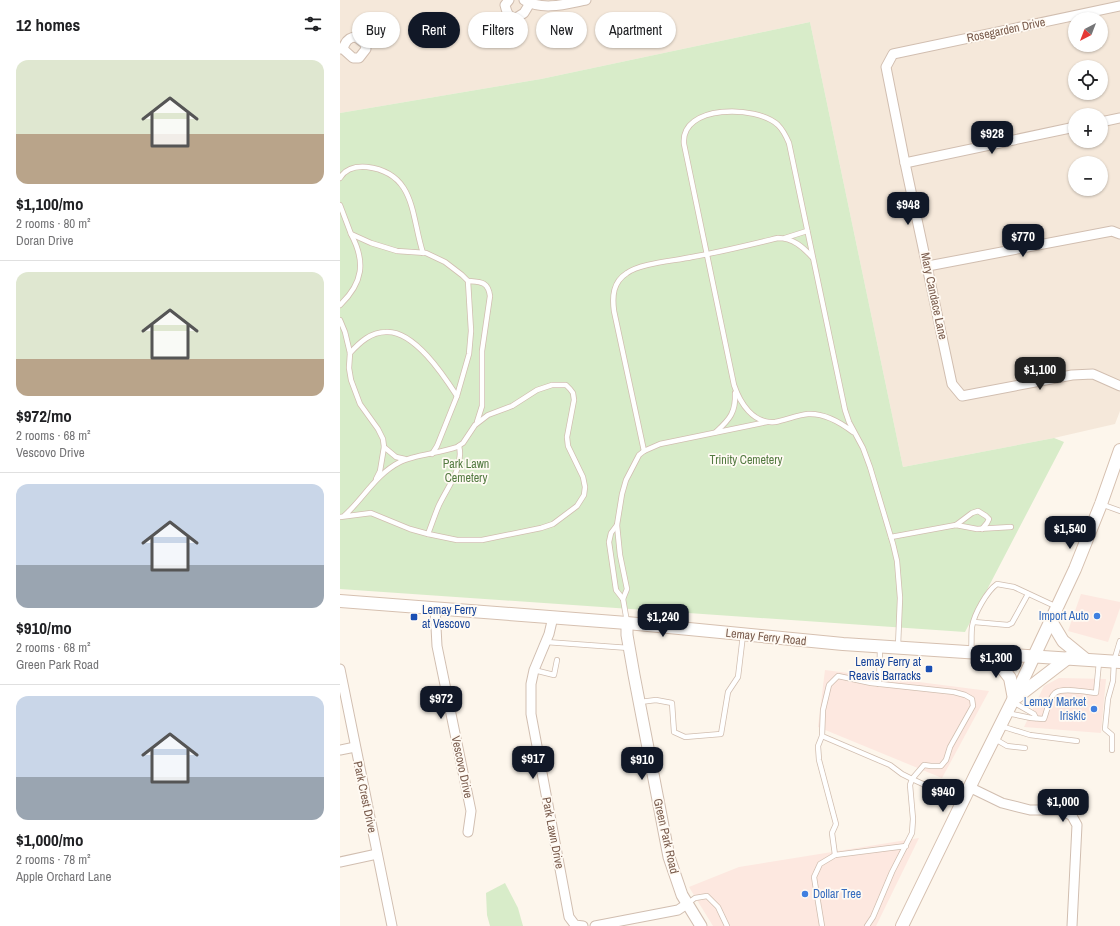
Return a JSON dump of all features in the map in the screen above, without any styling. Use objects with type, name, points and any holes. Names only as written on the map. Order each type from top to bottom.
[{"type":"main road","points":[[902,926],[969,787],[1008,713],[1075,569],[1101,504],[1120,450]]},
{"type":"main road","name":"Lemay Ferry Road","points":[[340,601],[627,623],[880,647],[1117,661]]},
{"type":"main road","points":[[1051,621],[1063,641],[1084,659]]},
{"type":"main road","points":[[988,653],[1003,668],[1010,678],[1013,700]]},
{"type":"main road","points":[[1013,700],[1068,658]]},
{"type":"street","points":[[509,0],[506,6],[507,13],[512,18],[516,18],[524,13],[527,1],[542,6],[586,0]]},
{"type":"street","name":"Rosegarden Drive","points":[[893,54],[1120,6]]},
{"type":"street","name":"Mary Candace Lane","points":[[893,54],[886,67],[952,384],[962,396],[1072,374],[1093,374],[1120,386]]},
{"type":"street","points":[[1108,121],[1120,118]]},
{"type":"street","points":[[905,163],[1068,128]]},
{"type":"street","points":[[928,266],[1112,231],[1120,234]]},
{"type":"street","name":"Vescovo Drive","points":[[435,608],[437,646],[471,811],[468,832]]},
{"type":"street","name":"Park Lawn Drive","points":[[553,617],[546,642],[534,670],[531,684],[531,714],[569,917],[575,925],[582,926]]},
{"type":"street","name":"Green Park Road","points":[[627,623],[629,648],[667,851],[677,882],[687,904],[701,926]]},
{"type":"street","name":"Park Crest Drive","points":[[340,669],[341,680],[392,926]]},
{"type":"street","points":[[340,750],[355,747]]},
{"type":"street","points":[[969,787],[1002,804],[1030,810],[1062,810],[1072,816],[1077,825],[1072,926]]},
{"type":"street","points":[[340,862],[377,854]]},
{"type":"street","points":[[595,926],[678,910],[687,904]]},
{"type":"lane","points":[[854,432],[834,419],[817,415],[808,414],[774,422],[768,421],[754,416],[738,399],[734,386],[683,136],[690,125],[705,115],[737,111],[753,113],[767,118],[777,124],[785,134],[789,143],[845,410],[870,466],[897,561],[900,598],[898,648]]},
{"type":"lane","points":[[340,178],[345,171],[351,168],[366,167],[377,169],[397,180],[405,189],[410,198],[422,253]]},
{"type":"lane","points":[[340,205],[360,254],[359,275],[355,288],[340,305]]},
{"type":"lane","points":[[644,451],[614,311],[614,289],[619,280],[626,273],[637,268],[778,238],[785,238],[808,231]]},
{"type":"lane","points":[[351,234],[371,243],[397,251],[422,253],[436,257],[445,262],[468,281],[483,284],[489,290],[490,296],[482,351],[482,406],[476,423],[463,443],[457,448],[400,462],[393,466],[373,484]]},
{"type":"lane","points":[[785,238],[798,244],[813,259]]},
{"type":"lane","points":[[432,454],[437,446],[457,396],[466,367],[470,343],[471,317],[468,281]]},
{"type":"lane","points":[[340,320],[345,332],[350,353],[350,368],[355,393],[360,404],[378,429],[383,439],[384,447],[380,471],[373,484],[362,499],[342,516]]},
{"type":"lane","points":[[350,353],[363,340],[372,335],[388,332],[407,338],[433,362],[457,396]]},
{"type":"lane","points":[[342,516],[371,513],[410,529],[428,534],[457,540],[482,540],[542,528],[553,524],[577,506],[584,494],[585,487],[583,477],[568,446],[567,437],[574,400],[573,393],[566,385],[552,385],[537,390],[512,406],[494,412],[476,423]]},
{"type":"lane","points":[[716,432],[727,421],[735,408],[734,386]]},
{"type":"lane","points":[[623,599],[627,589],[620,555],[617,525],[626,480],[631,467],[639,456],[644,451],[660,444],[768,421]]},
{"type":"lane","points":[[428,534],[439,506],[460,464],[461,453],[459,446]]},
{"type":"lane","points":[[384,447],[396,457],[406,460]]},
{"type":"lane","points":[[1101,504],[1120,511]]},
{"type":"lane","points":[[956,525],[972,513],[978,511],[989,519],[982,529]]},
{"type":"lane","points":[[617,525],[611,533],[609,542],[616,590],[623,599],[627,623]]},
{"type":"lane","points":[[891,537],[956,525],[977,529],[1011,527]]},
{"type":"lane","points":[[971,652],[972,626],[983,601],[992,588],[997,584],[1014,587],[1057,607]]},
{"type":"lane","points":[[974,622],[1008,625],[1012,623],[1028,594]]},
{"type":"lane","points":[[639,703],[656,700],[672,703],[674,732],[685,737],[721,734],[728,692],[738,677],[743,634]]},
{"type":"lane","points":[[1112,750],[1112,735],[1105,729],[1108,699],[1113,681],[1120,641]]},
{"type":"lane","points":[[546,642],[629,648]]},
{"type":"lane","points":[[879,684],[880,647]]},
{"type":"lane","points":[[534,670],[554,675],[557,660]]},
{"type":"lane","points":[[1008,713],[1044,719],[1051,698],[1055,692],[1061,690],[1096,693],[1099,660]]},
{"type":"lane","points":[[835,855],[832,833],[836,824],[819,760],[818,746],[822,736],[824,710],[830,685],[838,676],[879,684],[954,692],[972,699],[972,706],[950,747],[946,760],[941,766],[924,764],[912,779],[910,785],[913,819],[912,833],[892,872],[873,917],[867,926]]},
{"type":"lane","points":[[1013,700],[1034,714],[1036,718]]},
{"type":"lane","points":[[1001,726],[1030,735],[1077,740]]},
{"type":"lane","points":[[822,736],[890,765],[902,774],[962,802]]},
{"type":"lane","points":[[993,739],[1007,746],[1025,748]]},
{"type":"lane","points":[[822,926],[814,877],[820,864],[835,855],[906,846]]},
{"type":"lane","points":[[687,904],[695,898],[708,896],[718,906],[727,926]]},
{"type":"shaded area","points":[[340,0],[1120,0],[1120,411],[1115,424],[1054,438],[903,467],[810,22],[541,79],[340,113]]},
{"type":"shaded area","points":[[1081,594],[1120,602],[1120,608],[1108,642],[1068,631]]},
{"type":"shaded area","points":[[825,670],[989,691],[942,778],[818,727]]},
{"type":"shaded area","points":[[1059,678],[1106,679],[1101,733],[1024,727],[1044,686]]},
{"type":"shaded area","points":[[919,838],[876,926],[713,926],[689,887],[739,867]]},
{"type":"green space","name":"Trinity Cemetery","points":[[810,22],[903,467],[1054,438],[1064,442],[965,632],[340,589],[340,113],[541,79]]},
{"type":"green space","points":[[505,883],[518,908],[523,926],[490,926],[487,915],[486,893]]},
{"type":"place","name":"Import Auto","points":[[1097,616]]},
{"type":"place","name":"Lemay Ferry at Vescovo","points":[[414,617]]},
{"type":"place","name":"Lemay Ferry at Reavis Barracks","points":[[929,669]]},
{"type":"place","name":"Lemay Market Iriskic","points":[[1094,709]]},
{"type":"place","name":"Dollar Tree","points":[[805,894]]},
{"type":"park label","name":"Park Lawn Cemetery","points":[[466,471]]}]
